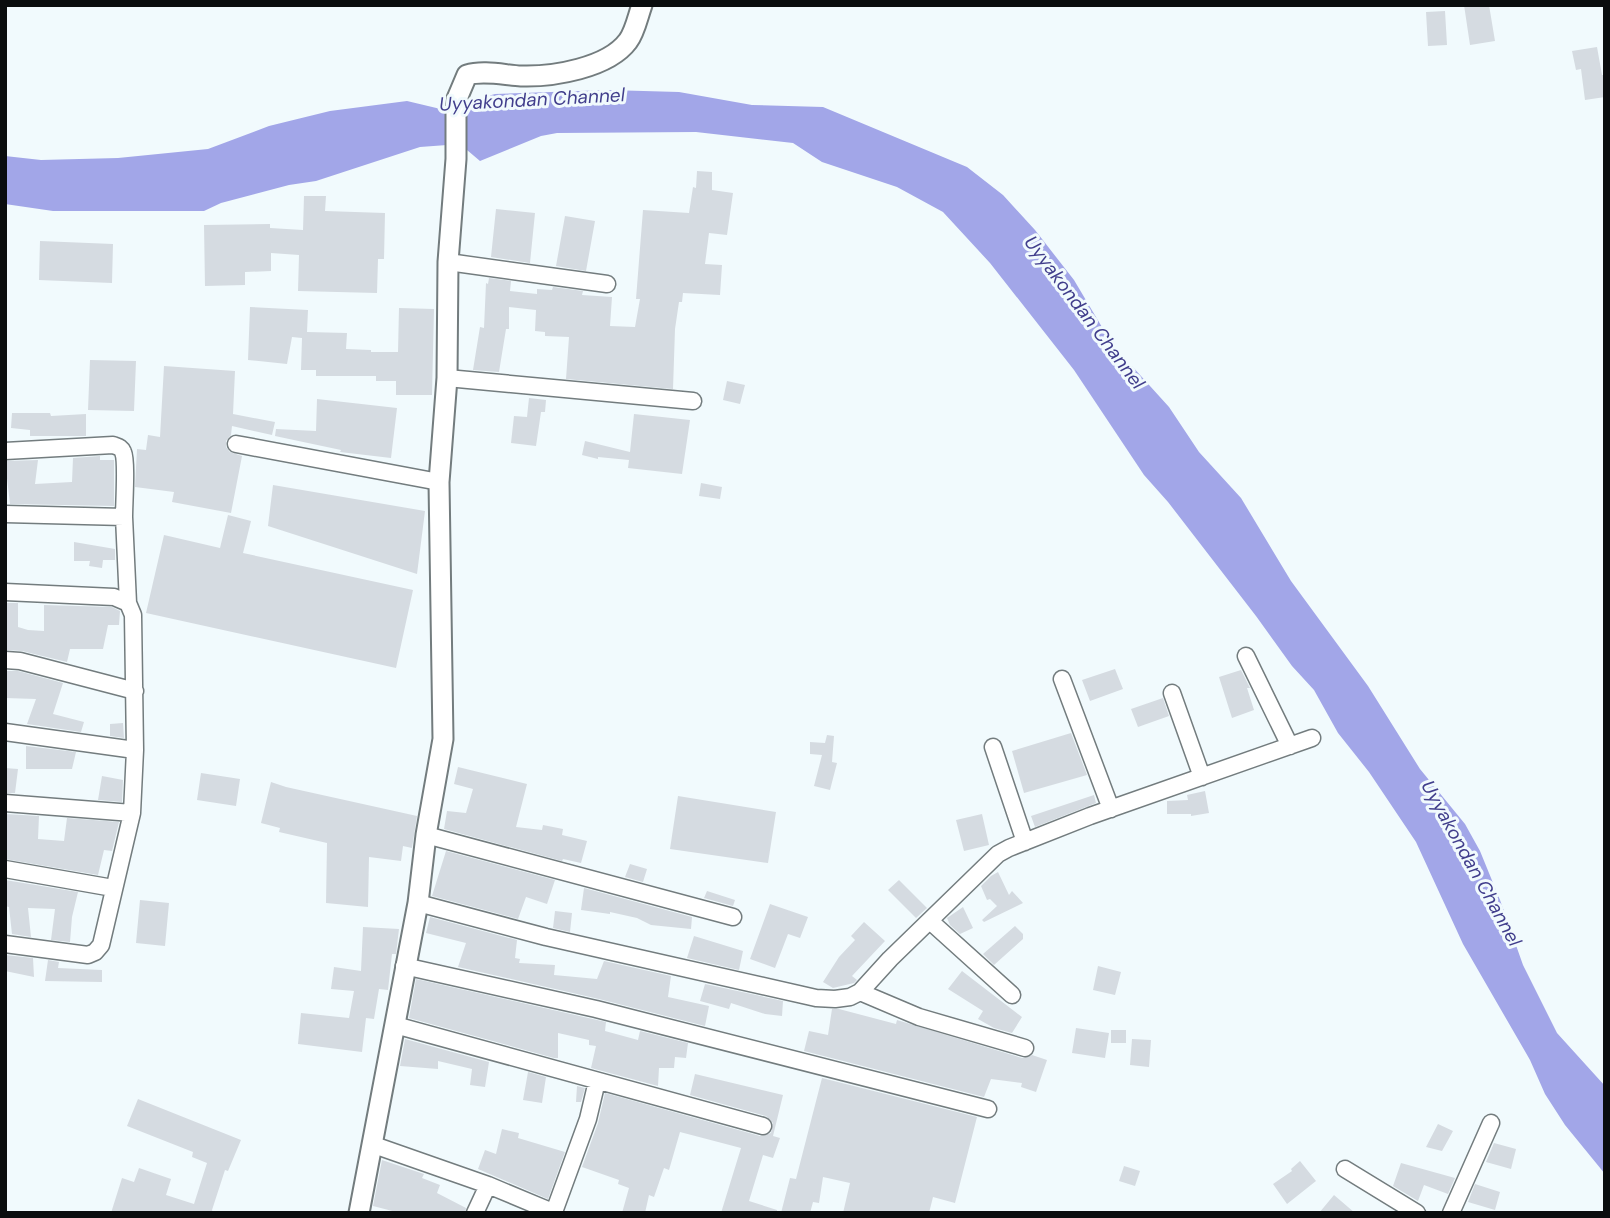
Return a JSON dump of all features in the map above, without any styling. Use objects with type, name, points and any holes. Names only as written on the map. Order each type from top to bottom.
[{"type":"street","points":[[359,1213],[418,903],[426,835],[443,739],[439,482],[447,378],[448,262],[456,159],[456,101],[467,75],[550,75],[607,59],[629,41],[642,5]]},
{"type":"street","points":[[448,262],[607,284]]},
{"type":"street","points":[[447,378],[693,401]]},
{"type":"street","points":[[236,444],[439,482]]},
{"type":"street","points":[[5,451],[114,445],[122,451],[128,603],[133,615],[135,691],[132,813],[100,945],[96,952],[88,955],[5,944]]},
{"type":"street","points":[[5,514],[124,517]]},
{"type":"street","points":[[5,592],[114,597],[128,603]]},
{"type":"street","points":[[1246,656],[1290,746]]},
{"type":"street","points":[[5,660],[19,661],[135,691]]},
{"type":"street","points":[[1062,679],[1111,809]]},
{"type":"street","points":[[1172,694],[1202,777]]},
{"type":"street","points":[[5,732],[135,750]]},
{"type":"street","points":[[418,903],[546,937],[816,998],[850,997],[860,992],[998,854],[1111,809],[1312,738]]},
{"type":"street","points":[[993,747],[1025,842]]},
{"type":"street","points":[[5,803],[132,813]]},
{"type":"street","points":[[426,835],[733,917]]},
{"type":"street","points":[[5,869],[114,888]]},
{"type":"street","points":[[930,920],[1012,995]]},
{"type":"street","points":[[404,966],[596,1009],[988,1109]]},
{"type":"street","points":[[860,992],[919,1017],[1025,1048]]},
{"type":"street","points":[[395,1025],[763,1126]]},
{"type":"street","points":[[371,1144],[488,1185],[554,1212],[588,1119],[597,1081]]},
{"type":"street","points":[[1451,1213],[1490,1123]]},
{"type":"street","points":[[1345,1169],[1417,1213]]},
{"type":"street","points":[[475,1213],[488,1185]]},
{"type":"water","name":"Uyyakondan Channel","points":[[608,90],[679,92],[752,105],[823,107],[967,167],[1003,195],[1035,230],[1074,280],[1112,344],[1169,407],[1199,452],[1241,498],[1291,581],[1368,686],[1420,769],[1465,824],[1480,851],[1523,965],[1557,1033],[1605,1086],[1605,1174],[1565,1125],[1545,1094],[1530,1060],[1463,944],[1416,842],[1369,772],[1338,733],[1314,690],[1292,666],[1168,502],[1144,475],[1074,370],[990,263],[943,212],[897,187],[822,162],[793,143],[696,132],[557,133],[541,136],[480,161],[467,150],[447,145],[420,147],[316,181],[289,185],[221,203],[204,211],[53,211],[5,204],[5,156],[41,160],[118,158],[208,149],[269,126],[330,111],[407,101],[449,111],[470,106],[481,98],[495,94]]},
{"type":"building","points":[[1464,5],[1489,5],[1495,41],[1470,45]]},
{"type":"building","points":[[1445,11],[1447,45],[1428,46],[1426,12]]},
{"type":"building","points":[[1597,47],[1602,75],[1605,75],[1605,97],[1585,100],[1581,69],[1576,70],[1572,51]]},
{"type":"building","points":[[697,171],[712,172],[712,190],[733,193],[727,235],[709,233],[705,264],[722,265],[720,295],[683,293],[682,302],[679,302],[675,329],[673,389],[566,379],[569,337],[545,336],[545,332],[535,331],[536,310],[509,307],[509,329],[506,329],[499,372],[473,370],[480,327],[484,328],[486,283],[488,284],[489,278],[511,281],[510,291],[537,294],[537,289],[552,290],[553,287],[583,291],[582,295],[612,297],[610,326],[635,327],[640,299],[636,299],[643,210],[689,213],[693,187],[696,188]]},
{"type":"building","points":[[304,196],[326,196],[325,211],[385,213],[384,259],[378,259],[377,293],[298,291],[299,255],[271,253],[271,271],[245,272],[245,285],[205,286],[204,225],[270,224],[270,228],[303,230]]},
{"type":"building","points":[[496,209],[535,213],[530,263],[491,257]]},
{"type":"building","points":[[565,216],[595,221],[586,271],[556,266]]},
{"type":"building","points":[[40,241],[113,244],[112,283],[39,280]]},
{"type":"building","points":[[250,307],[308,310],[307,332],[347,333],[346,349],[371,352],[398,352],[399,308],[434,309],[432,395],[396,395],[396,381],[376,381],[376,376],[316,376],[316,370],[301,370],[302,338],[292,337],[287,364],[248,360]]},
{"type":"building","points":[[90,360],[136,361],[134,411],[88,410]]},
{"type":"building","points":[[164,366],[235,371],[233,414],[275,422],[272,435],[232,426],[226,447],[230,452],[242,456],[231,513],[172,502],[174,492],[135,487],[137,449],[146,450],[148,435],[160,437]]},
{"type":"building","points":[[727,381],[745,385],[740,404],[723,400]]},
{"type":"building","points":[[529,398],[546,400],[545,412],[541,412],[536,446],[511,443],[514,416],[527,417]]},
{"type":"building","points":[[317,399],[397,408],[391,458],[340,452],[341,450],[275,436],[276,429],[316,431]]},
{"type":"building","points":[[12,413],[50,413],[51,416],[86,414],[86,436],[30,436],[30,430],[11,428]]},
{"type":"building","points":[[634,414],[690,420],[682,474],[628,468],[629,460],[598,459],[582,455],[585,441],[630,452]]},
{"type":"building","points":[[100,456],[100,460],[114,460],[114,506],[10,504],[5,461],[38,460],[35,484],[72,482],[73,458]]},
{"type":"building","points":[[701,483],[722,487],[720,499],[699,496]]},
{"type":"building","points":[[273,485],[425,511],[417,574],[268,526]]},
{"type":"building","points":[[228,515],[251,521],[243,553],[413,590],[396,668],[146,613],[164,535],[220,548]]},
{"type":"building","points":[[74,542],[115,549],[115,560],[103,560],[102,568],[89,566],[90,561],[74,561]]},
{"type":"building","points":[[5,603],[18,603],[18,627],[28,630],[44,631],[44,605],[112,607],[120,611],[119,625],[108,625],[103,649],[70,649],[67,662],[22,651],[5,650]]},
{"type":"building","points":[[1115,669],[1123,689],[1090,701],[1082,680]]},
{"type":"building","points":[[1241,670],[1250,688],[1247,688],[1254,710],[1232,718],[1219,677]]},
{"type":"building","points":[[5,671],[18,671],[63,683],[53,714],[84,722],[81,732],[27,724],[36,699],[5,698]]},
{"type":"building","points":[[1163,698],[1169,716],[1138,727],[1131,709]]},
{"type":"building","points":[[123,723],[124,738],[110,736],[110,724]]},
{"type":"building","points":[[1071,733],[1087,775],[1024,793],[1012,751]]},
{"type":"building","points":[[827,735],[834,736],[832,762],[837,763],[830,790],[814,786],[822,755],[810,754],[810,742],[825,743]]},
{"type":"building","points":[[26,746],[76,752],[72,769],[26,769]]},
{"type":"building","points":[[458,767],[527,784],[516,827],[542,830],[543,825],[563,829],[562,835],[587,841],[581,863],[562,861],[444,829],[447,811],[466,813],[473,789],[454,784]]},
{"type":"building","points":[[5,768],[18,769],[15,793],[5,793]]},
{"type":"building","points":[[201,773],[240,779],[236,806],[197,800]]},
{"type":"building","points":[[102,776],[123,780],[122,802],[98,800]]},
{"type":"building","points":[[271,782],[417,816],[412,848],[403,846],[401,861],[369,857],[368,907],[326,903],[327,843],[279,832],[280,828],[261,823]]},
{"type":"building","points":[[1205,791],[1209,813],[1191,816],[1167,814],[1167,801],[1188,800],[1187,795]]},
{"type":"building","points":[[1094,795],[1096,803],[1035,827],[1031,816]]},
{"type":"building","points":[[678,796],[776,812],[768,863],[670,849]]},
{"type":"building","points":[[5,814],[39,816],[38,839],[64,841],[67,818],[119,822],[112,851],[104,850],[98,875],[5,859]]},
{"type":"building","points":[[982,814],[989,845],[964,851],[956,820]]},
{"type":"building","points":[[446,851],[555,880],[547,904],[526,897],[518,919],[432,896]]},
{"type":"building","points":[[630,864],[647,869],[643,882],[625,877]]},
{"type":"building","points":[[998,872],[1009,895],[1012,891],[1023,903],[984,922],[982,920],[997,906],[990,899],[987,900],[981,886]]},
{"type":"building","points":[[5,880],[78,892],[70,942],[51,940],[55,909],[28,908],[31,937],[12,934],[9,907],[5,906]]},
{"type":"building","points":[[899,880],[927,908],[916,918],[888,890]]},
{"type":"building","points":[[584,888],[692,917],[691,929],[651,925],[637,918],[610,912],[581,910]]},
{"type":"building","points":[[707,891],[735,900],[733,906],[704,898]]},
{"type":"building","points":[[140,900],[169,903],[165,946],[136,943]]},
{"type":"building","points":[[770,904],[808,917],[800,938],[788,934],[775,968],[750,959]]},
{"type":"building","points":[[963,907],[973,928],[960,934],[947,918]]},
{"type":"building","points":[[555,911],[572,913],[570,932],[553,928]]},
{"type":"building","points":[[430,917],[517,940],[515,958],[520,959],[519,963],[555,965],[554,975],[597,979],[604,961],[671,976],[668,997],[709,1006],[705,1026],[458,967],[466,943],[426,933]]},
{"type":"building","points":[[864,922],[885,941],[852,976],[857,980],[854,983],[833,988],[823,982],[839,957],[855,940],[851,936]]},
{"type":"building","points":[[1015,926],[1023,934],[1023,939],[994,965],[983,954]]},
{"type":"building","points":[[363,927],[399,929],[396,954],[392,954],[388,990],[379,989],[374,1019],[366,1018],[362,1052],[298,1044],[301,1013],[349,1018],[354,991],[331,989],[334,967],[361,971]]},
{"type":"building","points":[[694,936],[743,951],[739,970],[687,958]]},
{"type":"building","points":[[5,955],[33,958],[34,977],[5,971]]},
{"type":"building","points":[[48,960],[59,962],[58,968],[102,970],[102,982],[45,981]]},
{"type":"building","points":[[1098,966],[1121,972],[1115,995],[1093,990]]},
{"type":"building","points":[[962,971],[1022,1017],[1012,1033],[994,1028],[978,1019],[983,1011],[948,989]]},
{"type":"building","points":[[416,979],[606,1022],[605,1031],[638,1040],[640,1031],[688,1043],[686,1058],[675,1057],[674,1068],[659,1068],[658,1086],[591,1068],[596,1046],[589,1045],[589,1040],[558,1033],[558,1058],[554,1058],[409,1018]]},
{"type":"building","points":[[705,984],[783,1001],[782,1016],[765,1014],[731,1003],[729,1009],[700,1001]]},
{"type":"building","points":[[832,1009],[896,1024],[897,1020],[1022,1058],[1032,1055],[1047,1060],[1036,1092],[1021,1087],[1022,1083],[991,1079],[984,1097],[804,1051],[809,1031],[828,1035]]},
{"type":"building","points":[[1076,1028],[1109,1033],[1105,1058],[1072,1053]]},
{"type":"building","points":[[1111,1030],[1126,1030],[1126,1043],[1111,1043]]},
{"type":"building","points":[[405,1039],[489,1062],[485,1087],[470,1085],[472,1069],[438,1061],[438,1069],[400,1066]]},
{"type":"building","points":[[1132,1039],[1151,1040],[1149,1067],[1130,1065]]},
{"type":"building","points":[[528,1072],[546,1077],[542,1103],[523,1100]]},
{"type":"building","points":[[695,1074],[783,1095],[773,1136],[780,1138],[773,1158],[763,1155],[749,1201],[777,1210],[777,1213],[721,1213],[741,1148],[680,1132],[669,1170],[664,1168],[654,1197],[649,1195],[645,1213],[622,1213],[629,1188],[618,1184],[619,1180],[582,1167],[598,1123],[605,1093],[760,1136],[771,1133],[773,1123],[766,1116],[690,1095]]},
{"type":"building","points":[[822,1078],[977,1117],[955,1203],[933,1197],[929,1213],[843,1213],[850,1183],[823,1177],[819,1203],[813,1202],[810,1213],[781,1213],[790,1178],[796,1179]]},
{"type":"building","points":[[577,1086],[585,1088],[581,1102],[576,1102]]},
{"type":"building","points":[[138,1099],[241,1140],[228,1171],[225,1170],[213,1213],[111,1213],[122,1178],[134,1182],[139,1168],[171,1179],[166,1195],[194,1204],[207,1163],[192,1157],[193,1152],[127,1126]]},
{"type":"building","points":[[1438,1124],[1453,1131],[1442,1151],[1426,1147]]},
{"type":"building","points":[[502,1129],[519,1133],[518,1138],[565,1152],[548,1199],[478,1169],[485,1150],[496,1154]]},
{"type":"building","points":[[1494,1143],[1516,1149],[1511,1169],[1486,1162]]},
{"type":"building","points":[[382,1160],[424,1174],[422,1178],[440,1185],[437,1193],[466,1208],[465,1213],[400,1213],[373,1206]]},
{"type":"building","points":[[1300,1161],[1316,1181],[1287,1204],[1273,1184],[1292,1171]]},
{"type":"building","points":[[1401,1163],[1455,1178],[1448,1194],[1424,1185],[1418,1201],[1393,1186]]},
{"type":"building","points":[[1124,1166],[1140,1171],[1135,1186],[1119,1181]]},
{"type":"building","points":[[1475,1184],[1500,1192],[1495,1210],[1468,1202]]},
{"type":"building","points":[[1334,1195],[1355,1213],[1319,1213]]}]
